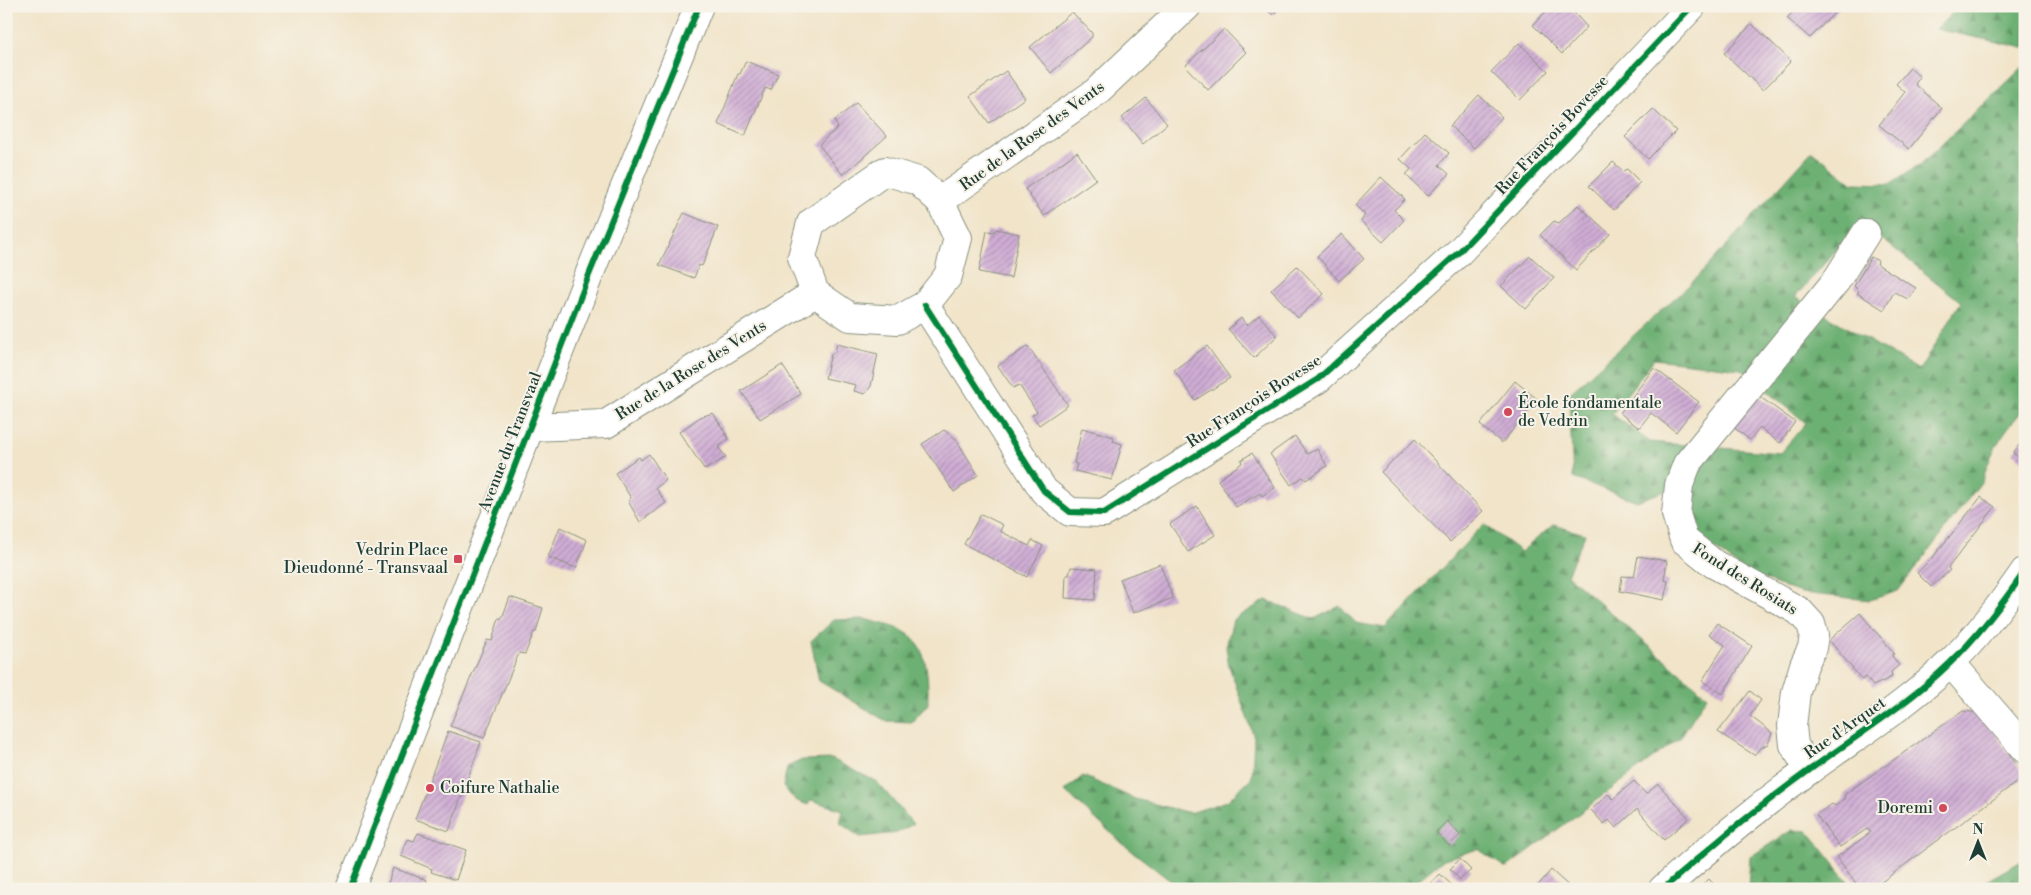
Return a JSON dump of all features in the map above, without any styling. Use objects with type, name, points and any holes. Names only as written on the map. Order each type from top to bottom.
[{"type":"street","name":"Avenue du Transvaal","points":[[350,889],[589,275],[699,6]]},
{"type":"street","name":"Rue de la Rose des Vents","points":[[940,201],[1096,92],[1187,6]]},
{"type":"street","name":"Rue François Bovesse","points":[[925,305],[1044,491],[1070,512],[1104,513],[1318,379],[1459,252],[1692,6]]},
{"type":"street","points":[[885,170],[918,182],[940,201],[958,238],[948,276],[925,305],[898,320],[850,317],[814,293],[802,257],[811,223],[885,170]]},
{"type":"street","name":"Fond des Rosiats","points":[[1809,770],[1794,744],[1792,726],[1796,692],[1812,648],[1814,635],[1811,624],[1799,611],[1714,564],[1684,540],[1676,514],[1679,486],[1687,464],[1836,281],[1866,233]]},
{"type":"street","name":"Rue de la Rose des Vents","points":[[531,427],[606,424],[814,293]]},
{"type":"street","name":"Rue d'Arquet","points":[[1663,889],[1728,831],[1809,770],[1883,720],[1951,663],[2008,595],[2025,571]]},
{"type":"street","points":[[1951,663],[2025,749]]},
{"type":"green space","points":[[1959,6],[2025,6],[2025,48],[1936,29]]},
{"type":"green space","points":[[2025,65],[2025,408],[2010,425],[1999,442],[1982,481],[1898,591],[1870,600],[1801,593],[1748,574],[1691,531],[1690,482],[1637,501],[1573,478],[1569,394],[1698,277],[1812,151],[1853,183],[1891,184],[1920,165]],"holes":[[[1861,222],[1961,302],[1919,370],[1795,297]],[[1654,359],[1741,369],[1806,423],[1780,453],[1650,442],[1612,414]]]},
{"type":"green space","points":[[1484,524],[1521,552],[1553,525],[1585,534],[1567,575],[1707,696],[1680,738],[1506,868],[1478,849],[1444,859],[1407,889],[1175,889],[1177,886],[1123,844],[1065,791],[1083,776],[1135,799],[1190,813],[1227,801],[1252,777],[1254,737],[1229,666],[1226,647],[1233,620],[1266,600],[1314,619],[1340,606],[1356,623],[1385,628]]},
{"type":"green space","points":[[865,619],[903,631],[918,644],[927,673],[928,704],[912,722],[886,721],[819,681],[811,641],[834,620]]},
{"type":"green space","points":[[832,759],[877,782],[913,824],[897,833],[860,837],[840,823],[843,810],[811,800],[808,805],[795,800],[783,787],[787,767],[802,760]]},
{"type":"green space","points":[[1792,830],[1808,831],[1854,889],[1748,889],[1750,857]]},
{"type":"green space","points":[[2025,859],[2025,889],[1972,889]]},
{"type":"building","points":[[1263,6],[1281,6],[1273,15]]},
{"type":"building","points":[[1551,6],[1568,6],[1587,27],[1562,54],[1533,25]]},
{"type":"building","points":[[1798,6],[1840,7],[1810,38],[1787,18]]},
{"type":"building","points":[[1072,12],[1092,33],[1092,37],[1051,73],[1030,47]]},
{"type":"building","points":[[1752,24],[1791,61],[1763,90],[1724,53]]},
{"type":"building","points":[[1224,29],[1246,52],[1208,90],[1185,66]]},
{"type":"building","points":[[1519,43],[1548,71],[1520,100],[1491,72]]},
{"type":"building","points":[[746,61],[778,74],[771,90],[765,88],[745,136],[718,124],[738,74],[740,74]]},
{"type":"building","points":[[1910,68],[1920,77],[1915,84],[1942,108],[1909,149],[1879,125],[1905,92],[1896,84]]},
{"type":"building","points":[[1006,71],[1025,98],[989,123],[970,96]]},
{"type":"building","points":[[1479,95],[1502,117],[1474,148],[1450,126]]},
{"type":"building","points":[[1146,98],[1167,124],[1143,144],[1122,118]]},
{"type":"building","points":[[856,103],[887,136],[843,175],[819,145],[838,127],[834,121]]},
{"type":"building","points":[[1653,109],[1676,131],[1648,159],[1625,137]]},
{"type":"building","points":[[1425,132],[1449,153],[1439,165],[1449,174],[1428,196],[1406,175],[1411,169],[1400,159]]},
{"type":"building","points":[[1077,152],[1096,179],[1044,216],[1025,189]]},
{"type":"building","points":[[1613,162],[1623,171],[1627,169],[1640,182],[1614,210],[1589,186]]},
{"type":"building","points":[[1381,177],[1405,199],[1394,210],[1404,220],[1383,242],[1361,221],[1365,215],[1355,205]]},
{"type":"building","points":[[1578,205],[1610,234],[1576,270],[1540,235],[1554,221],[1559,223]]},
{"type":"building","points":[[684,213],[718,227],[702,266],[699,265],[694,278],[659,265]]},
{"type":"building","points":[[996,229],[1019,234],[1011,278],[979,272],[987,231],[994,232]]},
{"type":"building","points":[[1342,234],[1364,259],[1339,281],[1317,256]]},
{"type":"building","points":[[1530,256],[1554,278],[1526,309],[1501,286]]},
{"type":"building","points":[[1871,257],[1878,261],[1877,264],[1916,288],[1908,299],[1894,292],[1884,310],[1857,293],[1859,291],[1854,286]]},
{"type":"building","points":[[1297,266],[1324,294],[1298,318],[1271,290]]},
{"type":"building","points":[[1259,315],[1277,336],[1254,358],[1228,329],[1241,318],[1247,325]]},
{"type":"building","points":[[837,344],[878,354],[871,386],[865,394],[854,391],[856,385],[825,378],[831,354],[835,352]]},
{"type":"building","points":[[1028,346],[1068,405],[1039,425],[1032,415],[1037,412],[1019,385],[1013,388],[998,366]]},
{"type":"building","points":[[1207,346],[1230,378],[1195,400],[1174,370]]},
{"type":"building","points":[[782,365],[801,394],[760,419],[741,391]]},
{"type":"building","points":[[1654,368],[1699,402],[1676,432],[1651,413],[1639,428],[1620,413]]},
{"type":"building","name":"École fondamentale de Vedrin","points":[[1515,381],[1537,399],[1502,443],[1480,425]]},
{"type":"building","points":[[1756,394],[1795,422],[1780,443],[1760,428],[1750,440],[1732,426]]},
{"type":"building","points":[[713,413],[729,439],[718,447],[726,457],[705,470],[679,432],[700,417]]},
{"type":"building","points":[[1082,428],[1114,437],[1113,441],[1122,444],[1112,480],[1075,471],[1077,464],[1074,463]]},
{"type":"building","points":[[944,430],[956,439],[978,475],[954,492],[922,444]]},
{"type":"building","points":[[1295,436],[1307,454],[1317,449],[1327,466],[1306,480],[1303,477],[1291,485],[1270,454]]},
{"type":"building","points":[[2025,437],[2025,462],[2013,453]]},
{"type":"building","points":[[1415,439],[1483,511],[1450,542],[1381,472]]},
{"type":"building","points":[[1252,453],[1275,488],[1262,496],[1260,493],[1236,507],[1218,480],[1242,463],[1241,460]]},
{"type":"building","points":[[649,454],[666,480],[656,488],[666,503],[640,522],[628,501],[631,498],[615,473],[639,457],[641,460]]},
{"type":"building","points":[[1981,497],[1995,507],[1948,568],[1950,570],[1931,587],[1917,573],[1934,556]]},
{"type":"building","points":[[1197,506],[1215,535],[1188,552],[1170,524]]},
{"type":"building","points":[[981,514],[1003,525],[1000,531],[1029,546],[1032,540],[1043,546],[1027,577],[964,544]]},
{"type":"building","points":[[560,527],[587,540],[576,568],[548,557]]},
{"type":"building","points":[[1638,556],[1667,561],[1664,580],[1668,581],[1664,600],[1620,591],[1622,576],[1634,577]]},
{"type":"building","points":[[1160,564],[1173,598],[1133,613],[1120,579]]},
{"type":"building","points":[[1071,567],[1097,569],[1095,600],[1065,598],[1066,575],[1069,575]]},
{"type":"building","points":[[510,597],[543,608],[536,632],[534,632],[525,654],[519,653],[484,738],[450,726],[487,640],[492,641],[499,618],[502,618]]},
{"type":"building","points":[[1860,613],[1894,653],[1892,656],[1899,665],[1891,672],[1892,677],[1873,686],[1866,677],[1862,680],[1829,640]]},
{"type":"building","points":[[1717,623],[1752,646],[1723,694],[1702,681],[1725,645],[1709,634]]},
{"type":"building","points":[[1750,691],[1761,700],[1750,716],[1772,733],[1768,744],[1760,748],[1754,755],[1718,732]]},
{"type":"building","name":"Doremi","points":[[1963,711],[1980,713],[2025,776],[1872,889],[1860,889],[1837,857],[1871,832],[1867,829],[1840,847],[1816,815],[1832,804],[1835,806],[1844,799],[1845,794]]},
{"type":"building","points":[[448,731],[481,742],[449,831],[415,819]]},
{"type":"building","points":[[1634,781],[1646,794],[1658,784],[1689,818],[1664,840],[1637,809],[1616,828],[1609,820],[1604,824],[1591,810],[1608,794],[1613,799]]},
{"type":"building","points":[[1447,821],[1460,835],[1449,846],[1436,832]]},
{"type":"building","points":[[418,833],[466,850],[456,880],[431,872],[432,869],[401,856],[408,839],[414,841]]},
{"type":"building","points":[[1460,859],[1471,870],[1460,880],[1450,869]]},
{"type":"building","points":[[393,868],[427,880],[424,889],[386,889]]},
{"type":"building","points":[[1551,870],[1572,889],[1535,889]]},
{"type":"building","points":[[1440,874],[1456,889],[1435,889],[1430,885]]},
{"type":"building","points":[[1709,879],[1718,889],[1698,889]]},
{"type":"cycle path","points":[[350,889],[589,275],[699,6]]},
{"type":"cycle path","points":[[925,305],[1044,491],[1070,512],[1104,513],[1318,379],[1459,252],[1692,6]]},
{"type":"cycle path","points":[[1663,889],[1770,799],[1899,706],[1934,678],[1980,630],[2025,571]]},
{"type":"place","name":"École fondamentale de Vedrin","points":[[1508,412]]},
{"type":"place","name":"Vedrin Place Dieudonné - Transvaal","points":[[458,559]]},
{"type":"place","name":"Coifure Nathalie","points":[[430,788]]},
{"type":"place","name":"Doremi","points":[[1943,808]]}]
